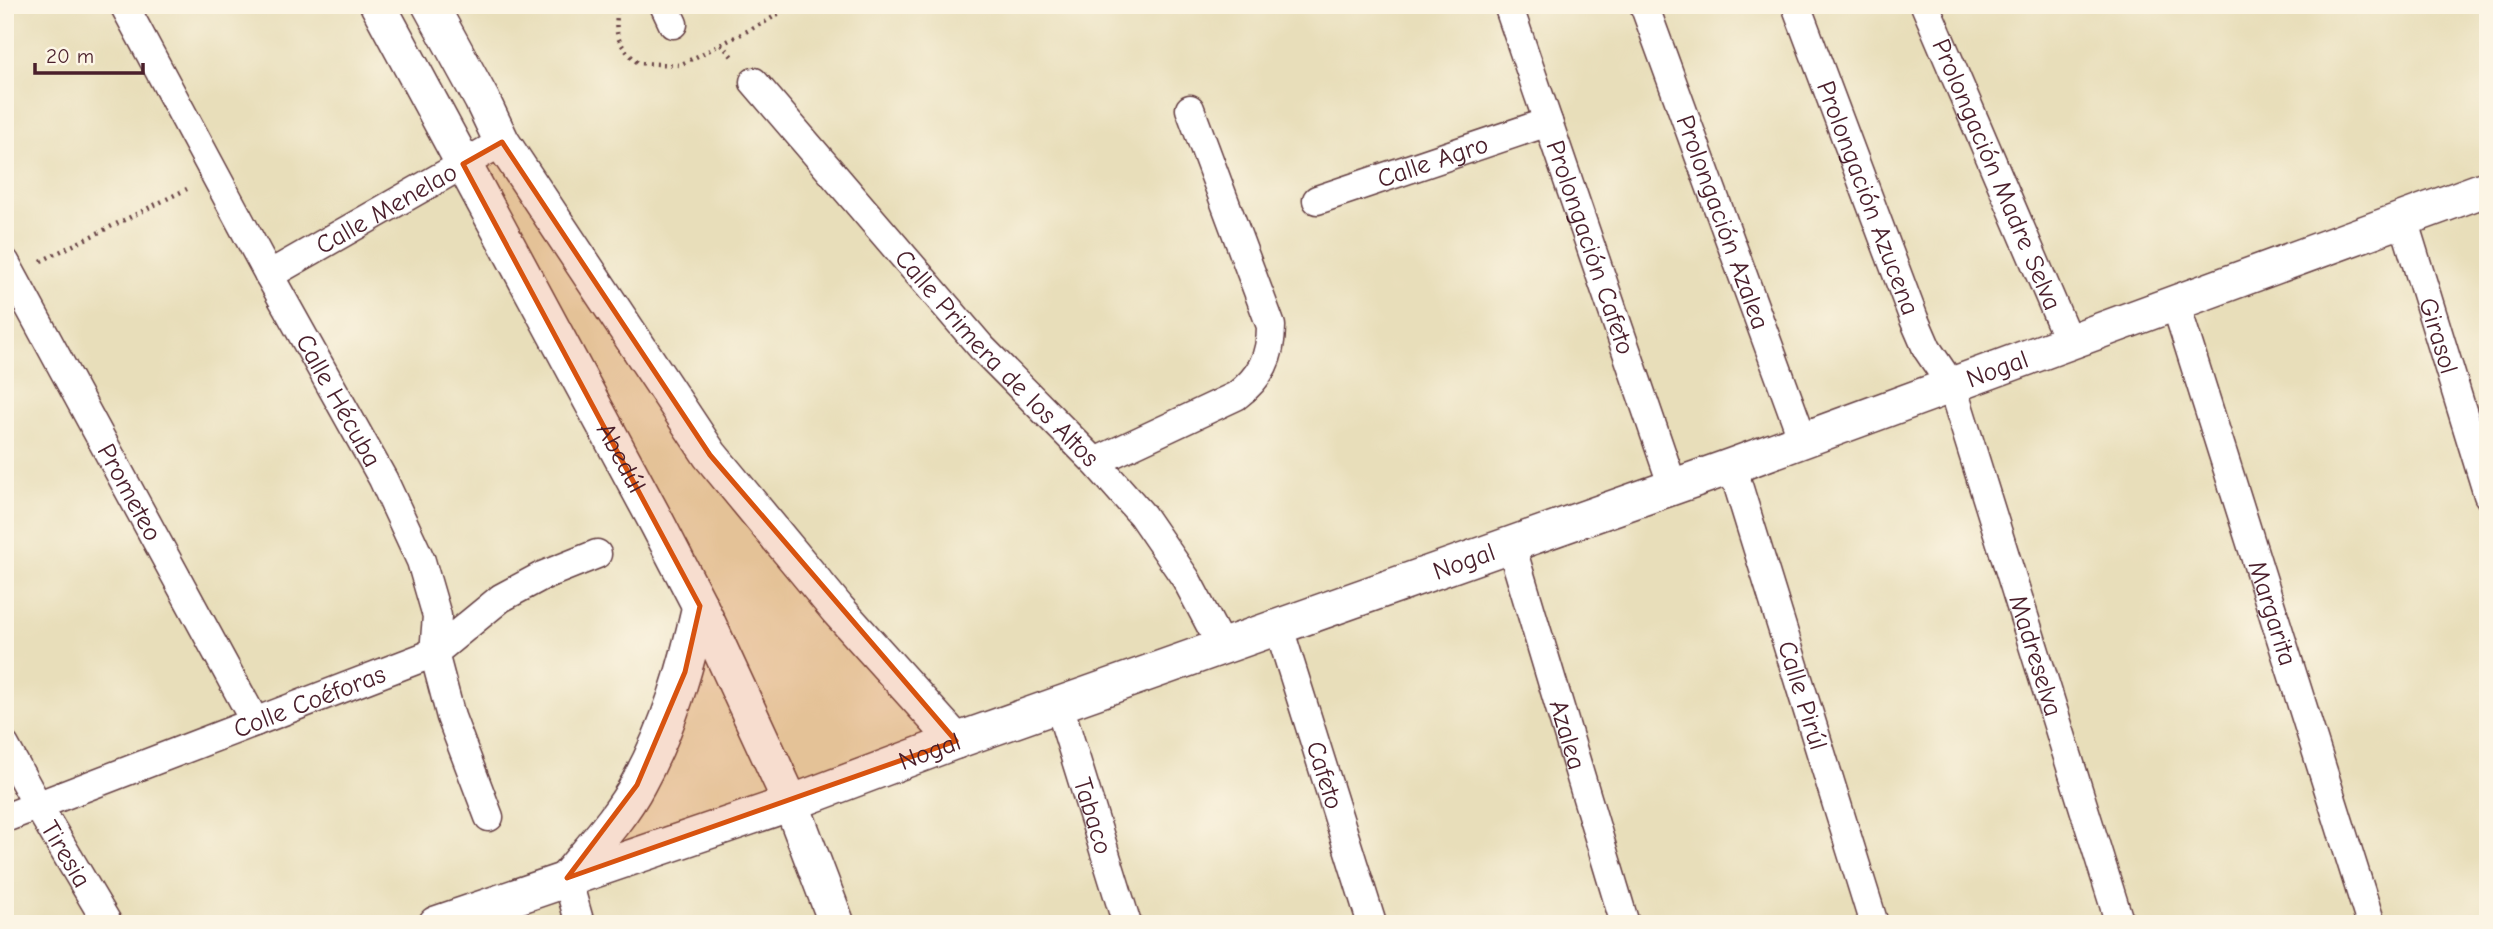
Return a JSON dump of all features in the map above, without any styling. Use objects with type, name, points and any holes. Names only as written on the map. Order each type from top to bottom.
[{"type":"street","name":"Calle Hécuba","points":[[124,5],[269,275],[383,479],[421,561],[437,616],[434,653],[451,717],[489,817]]},
{"type":"street","name":"Abedúl","points":[[377,5],[700,606],[791,803],[838,924]]},
{"type":"street","points":[[430,5],[502,142],[710,455],[829,600],[956,741]]},
{"type":"street","name":"Prolongación Cafeto","points":[[1508,5],[1673,487]]},
{"type":"street","name":"Prolongación Azalea","points":[[1644,5],[1803,440]]},
{"type":"street","name":"Prolongación Azucena","points":[[1796,5],[1914,319],[1927,349],[1952,386]]},
{"type":"street","name":"Prolongación Madre Selva","points":[[1925,5],[2069,342]]},
{"type":"street","name":"Calle Primera de los Altos","points":[[754,82],[982,348],[1096,462],[1142,515],[1186,579],[1222,647]]},
{"type":"street","points":[[1096,462],[1236,396],[1252,384],[1266,363],[1271,345],[1271,326],[1190,109]]},
{"type":"street","name":"Calle Agro","points":[[1317,200],[1548,122]]},
{"type":"street","name":"Calle Menelao","points":[[269,275],[502,142]]},
{"type":"street","name":"Nogal","points":[[436,924],[791,803],[956,741],[1732,466],[2488,188]]},
{"type":"street","name":"Girasol","points":[[2403,219],[2488,495]]},
{"type":"street","name":"Prometeo","points":[[9,268],[255,722]]},
{"type":"street","name":"Margarita","points":[[2175,302],[2371,924]]},
{"type":"street","name":"Madreselva","points":[[1952,386],[2120,924]]},
{"type":"street","name":"Calle Pirúl","points":[[1732,466],[1874,924]]},
{"type":"street","name":"Azalea","points":[[1511,545],[1625,924]]},
{"type":"street","name":"Colle Coéforas","points":[[5,818],[434,653],[500,598],[542,576],[597,554]]},
{"type":"street","points":[[580,924],[566,878],[638,785],[666,726],[685,672],[700,606]]},
{"type":"street","name":"Cafeto","points":[[1279,628],[1372,924]]},
{"type":"street","name":"Tabaco","points":[[1059,705],[1127,924]]},
{"type":"street","name":"Tiresia","points":[[5,746],[108,924]]},
{"type":"path","points":[[9,268],[216,174]]},
{"type":"highlighted area","points":[[502,142],[710,455],[956,741],[567,878],[637,785],[685,672],[700,606],[463,164]]}]
